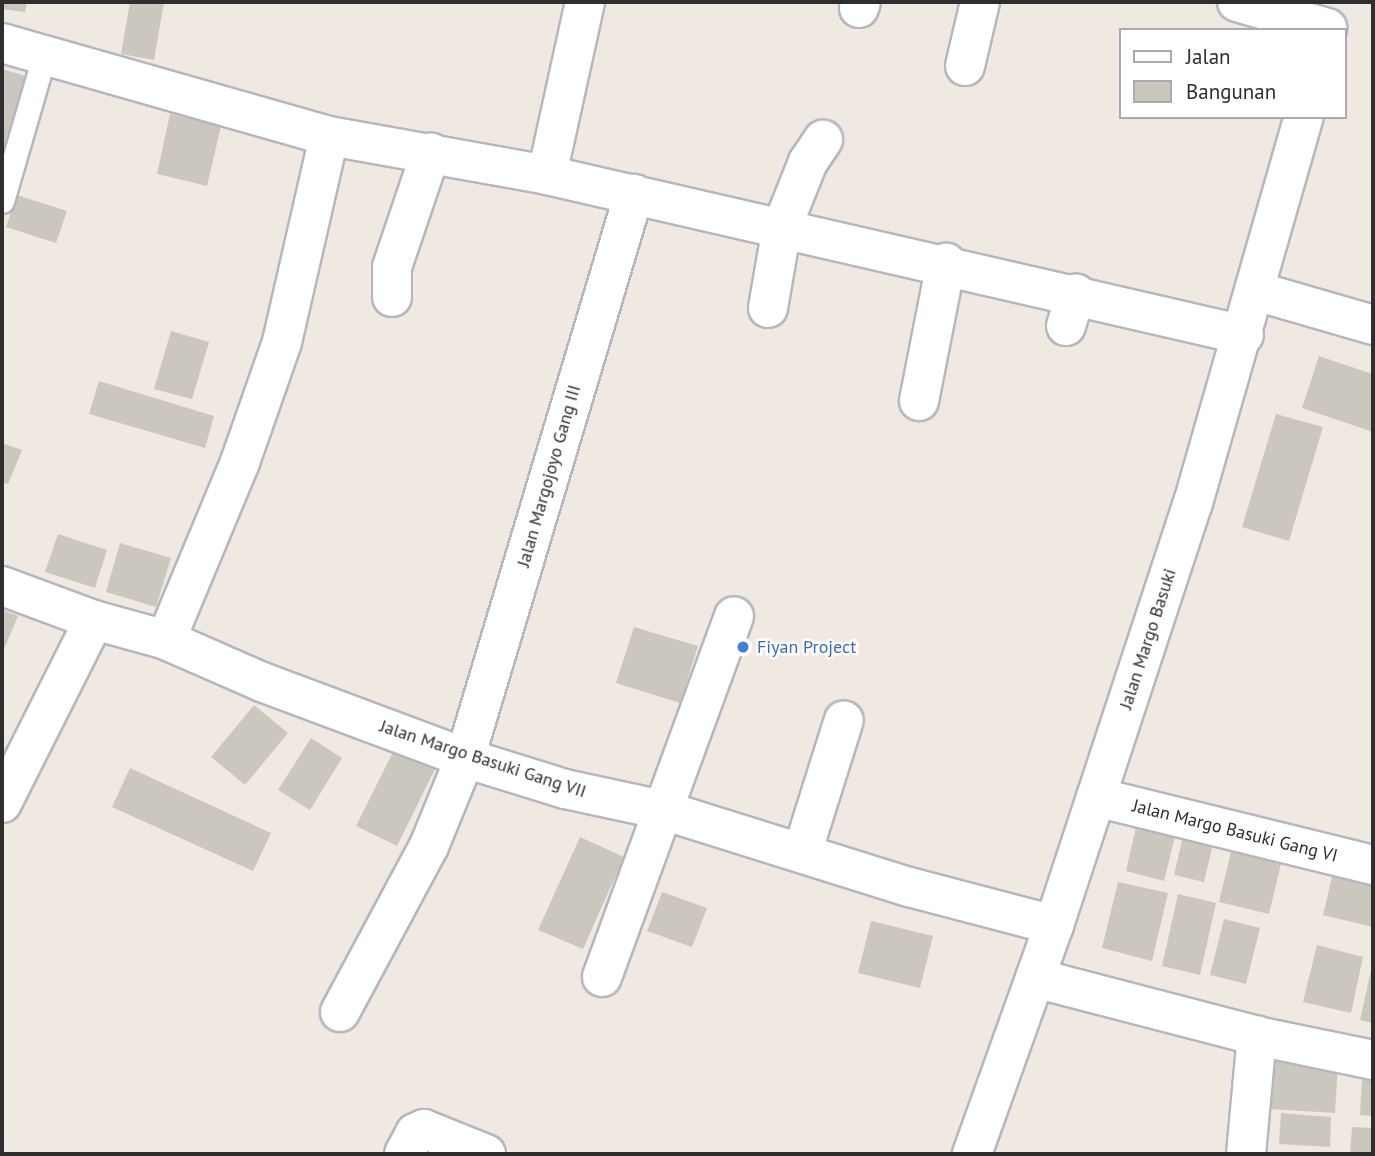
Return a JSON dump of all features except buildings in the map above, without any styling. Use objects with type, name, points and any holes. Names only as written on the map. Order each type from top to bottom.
[{"type":"street","points":[[547,175],[585,2]]},
{"type":"street","points":[[965,66],[980,2]]},
{"type":"street","points":[[1237,2],[1329,20]]},
{"type":"street","points":[[2,43],[45,53],[329,136],[431,152],[547,175],[946,263],[1071,309],[1244,335]]},
{"type":"street","name":"Jalan Margo Basuki","points":[[972,1154],[1054,925],[1244,335],[1303,119]]},
{"type":"street","points":[[166,640],[240,462],[282,342],[329,136]]},
{"type":"street","points":[[768,308],[782,227],[822,140]]},
{"type":"street","points":[[392,297],[392,267],[431,152]]},
{"type":"street","name":"Jalan Margojoyo Gang III","points":[[341,1012],[434,835],[465,758],[634,194]]},
{"type":"street","points":[[919,401],[946,263]]},
{"type":"street","points":[[1256,291],[1373,325]]},
{"type":"street","name":"Jalan Margo Basuki Gang VII","points":[[2,586],[94,620],[166,640],[262,682],[465,758],[565,789],[663,810],[1054,925]]},
{"type":"street","points":[[602,977],[734,616]]},
{"type":"street","points":[[2,803],[94,620]]},
{"type":"street","points":[[802,853],[844,720]]},
{"type":"street","name":"Jalan Margo Basuki Gang VI","points":[[1096,797],[1373,865]]},
{"type":"street","points":[[1035,978],[1256,1036],[1373,1060]]},
{"type":"street","points":[[1246,1154],[1256,1036]]},
{"type":"street","points":[[404,1154],[415,1133],[429,1129],[486,1154]]},
{"type":"lane","points":[[2,201],[45,53]]},
{"type":"place","name":"Fiyan Project","points":[[743,647]]}]
